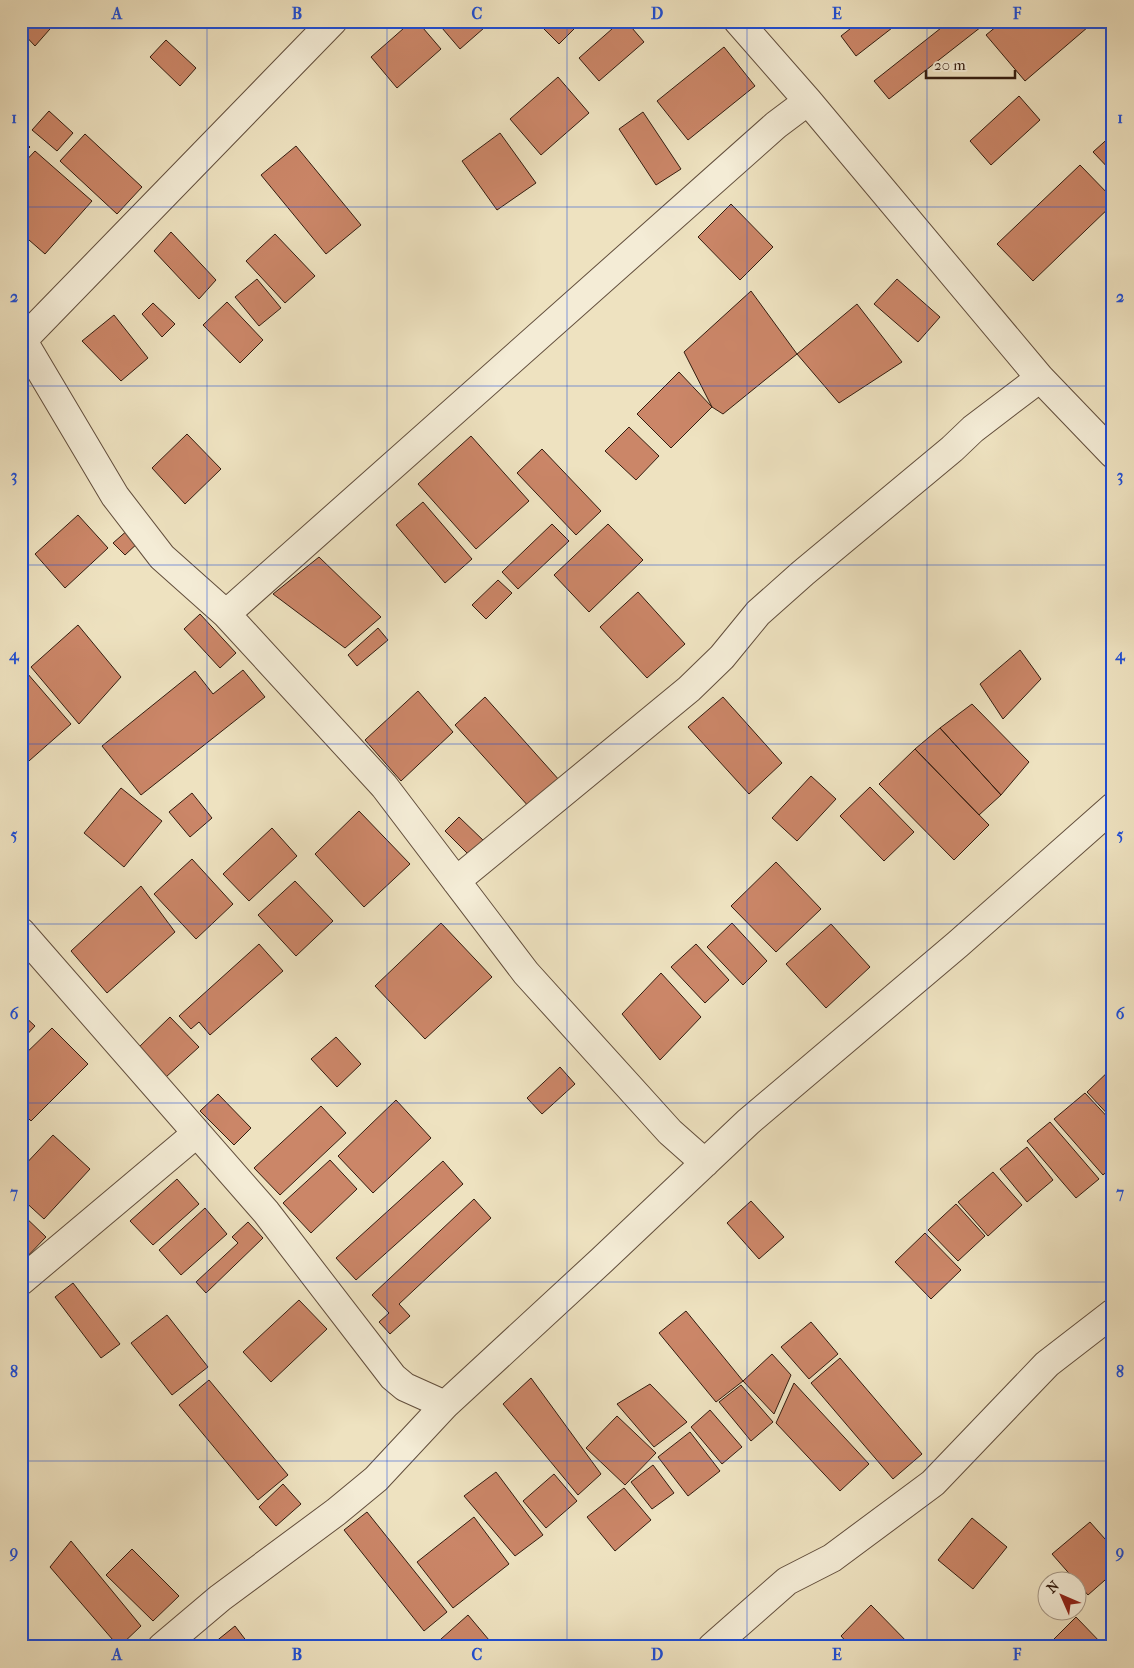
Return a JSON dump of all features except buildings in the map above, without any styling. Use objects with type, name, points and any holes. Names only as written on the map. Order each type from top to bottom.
[{"type":"street","points":[[333,21],[22,341],[115,496],[162,557],[226,614],[384,786],[526,973],[670,1132],[705,1163]]},
{"type":"street","points":[[738,21],[1040,378],[1113,454]]},
{"type":"street","points":[[226,614],[769,132],[808,102]]},
{"type":"street","points":[[456,881],[689,689],[722,657],[758,613],[803,573],[973,430],[1040,378]]},
{"type":"street","points":[[162,1647],[220,1598],[336,1512],[376,1478],[444,1405],[748,1122],[958,944],[1113,808]]},
{"type":"street","points":[[21,932],[266,1212],[394,1377],[405,1387],[444,1405]]},
{"type":"street","points":[[21,1281],[197,1134]]},
{"type":"street","points":[[712,1647],[788,1581],[832,1558],[933,1483],[1047,1364],[1113,1313]]}]
